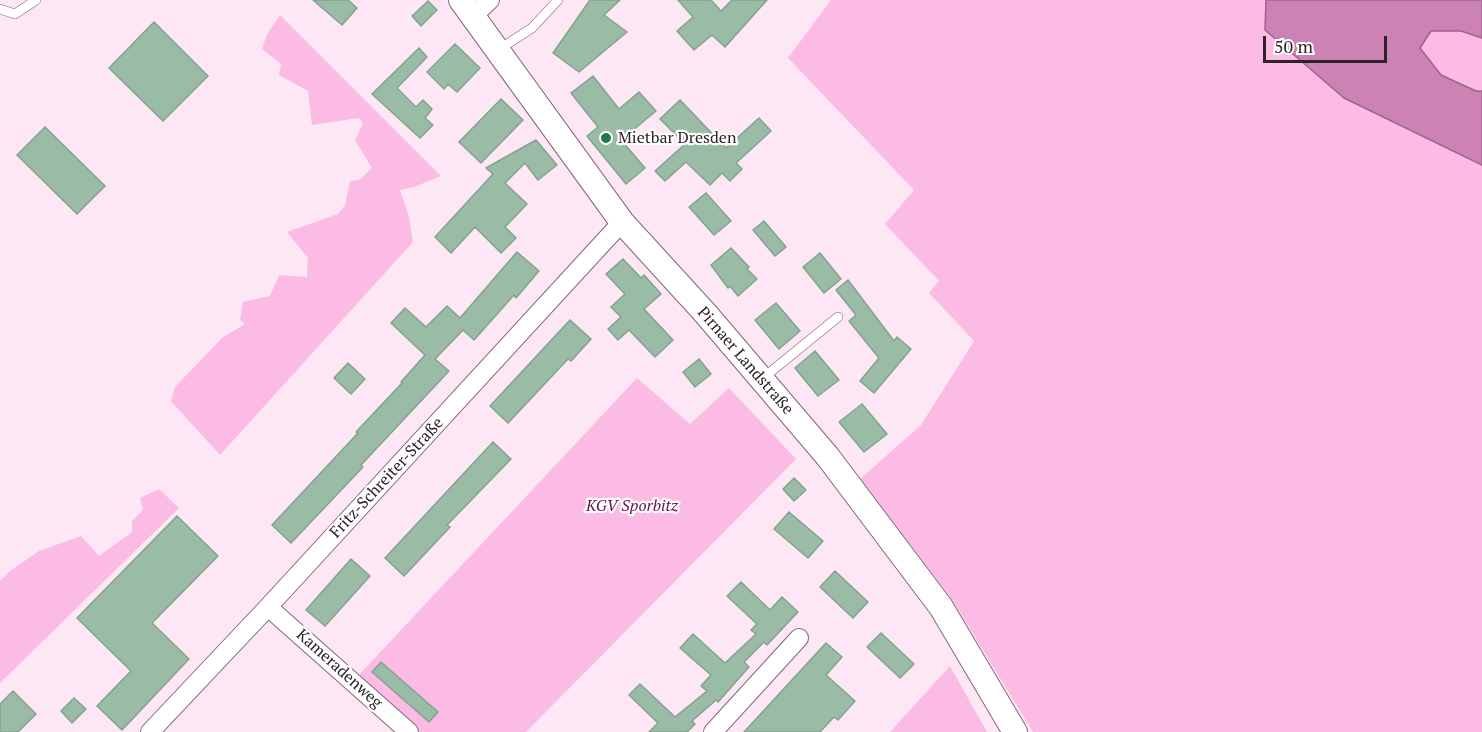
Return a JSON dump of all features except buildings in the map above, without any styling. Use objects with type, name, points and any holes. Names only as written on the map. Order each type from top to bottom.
[{"type":"street","points":[[467,8],[490,0]]},
{"type":"street","name":"Pirnaer Landstraße","points":[[467,8],[622,222],[706,314],[828,457],[941,607],[1015,732]]},
{"type":"street","name":"Fritz-Schreiter-Straße","points":[[150,732],[622,222]]},
{"type":"street","name":"Kameradenweg","points":[[268,607],[409,732]]},
{"type":"street","points":[[714,732],[799,639]]},
{"type":"lane","points":[[0,9],[15,14],[36,0]]},
{"type":"lane","points":[[498,50],[532,28],[558,0]]},
{"type":"lane","points":[[762,379],[838,317]]},
{"type":"green space","points":[[831,0],[1266,0],[1265,30],[1344,98],[1482,165],[1482,732],[1033,732],[951,598],[860,479],[921,425],[974,341],[929,293],[939,281],[885,224],[914,190],[788,58]]},
{"type":"green space","points":[[280,15],[441,176],[400,190],[409,217],[413,242],[220,455],[171,401],[175,387],[222,338],[245,324],[240,320],[243,302],[270,296],[279,275],[307,277],[308,258],[287,232],[338,214],[345,205],[350,181],[359,180],[372,168],[355,140],[363,123],[359,118],[312,125],[308,91],[279,75],[281,64],[262,49],[267,34]]},
{"type":"green space","points":[[1431,31],[1461,31],[1482,38],[1482,91],[1476,91],[1441,75],[1420,48]]},
{"type":"green space","name":"KGV Sporbitz","points":[[637,378],[690,424],[729,388],[796,459],[526,732],[415,732],[356,678]]},
{"type":"green space","points":[[159,489],[179,508],[0,683],[0,581],[10,571],[39,551],[81,536],[99,556],[132,532],[132,521],[143,510],[140,498]]},
{"type":"green space","points":[[950,666],[987,732],[890,732]]},
{"type":"shaded area","points":[[1266,0],[1482,0],[1482,38],[1461,31],[1431,31],[1420,48],[1441,75],[1476,91],[1482,91],[1482,165],[1344,98],[1265,30]]},
{"type":"place","name":"Mietbar Dresden","points":[[606,138]]}]
